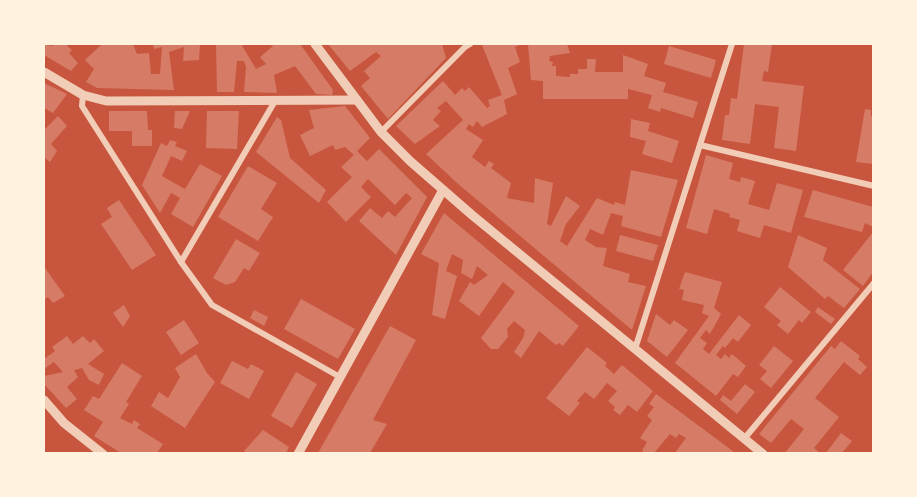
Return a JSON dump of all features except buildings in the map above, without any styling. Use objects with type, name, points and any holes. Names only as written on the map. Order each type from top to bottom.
[{"type":"street","points":[[315,44],[381,132],[443,190],[763,453]]},
{"type":"street","points":[[635,350],[732,44]]},
{"type":"street","points":[[381,132],[466,45]]},
{"type":"street","points":[[44,72],[83,95],[106,101],[357,100]]},
{"type":"street","points":[[83,95],[82,106],[181,262],[212,305],[340,377]]},
{"type":"street","points":[[181,262],[275,100]]},
{"type":"street","points":[[700,145],[873,186]]},
{"type":"street","points":[[298,453],[443,190]]},
{"type":"street","points":[[744,439],[873,284]]},
{"type":"street","points":[[44,400],[64,423],[102,453]]}]
